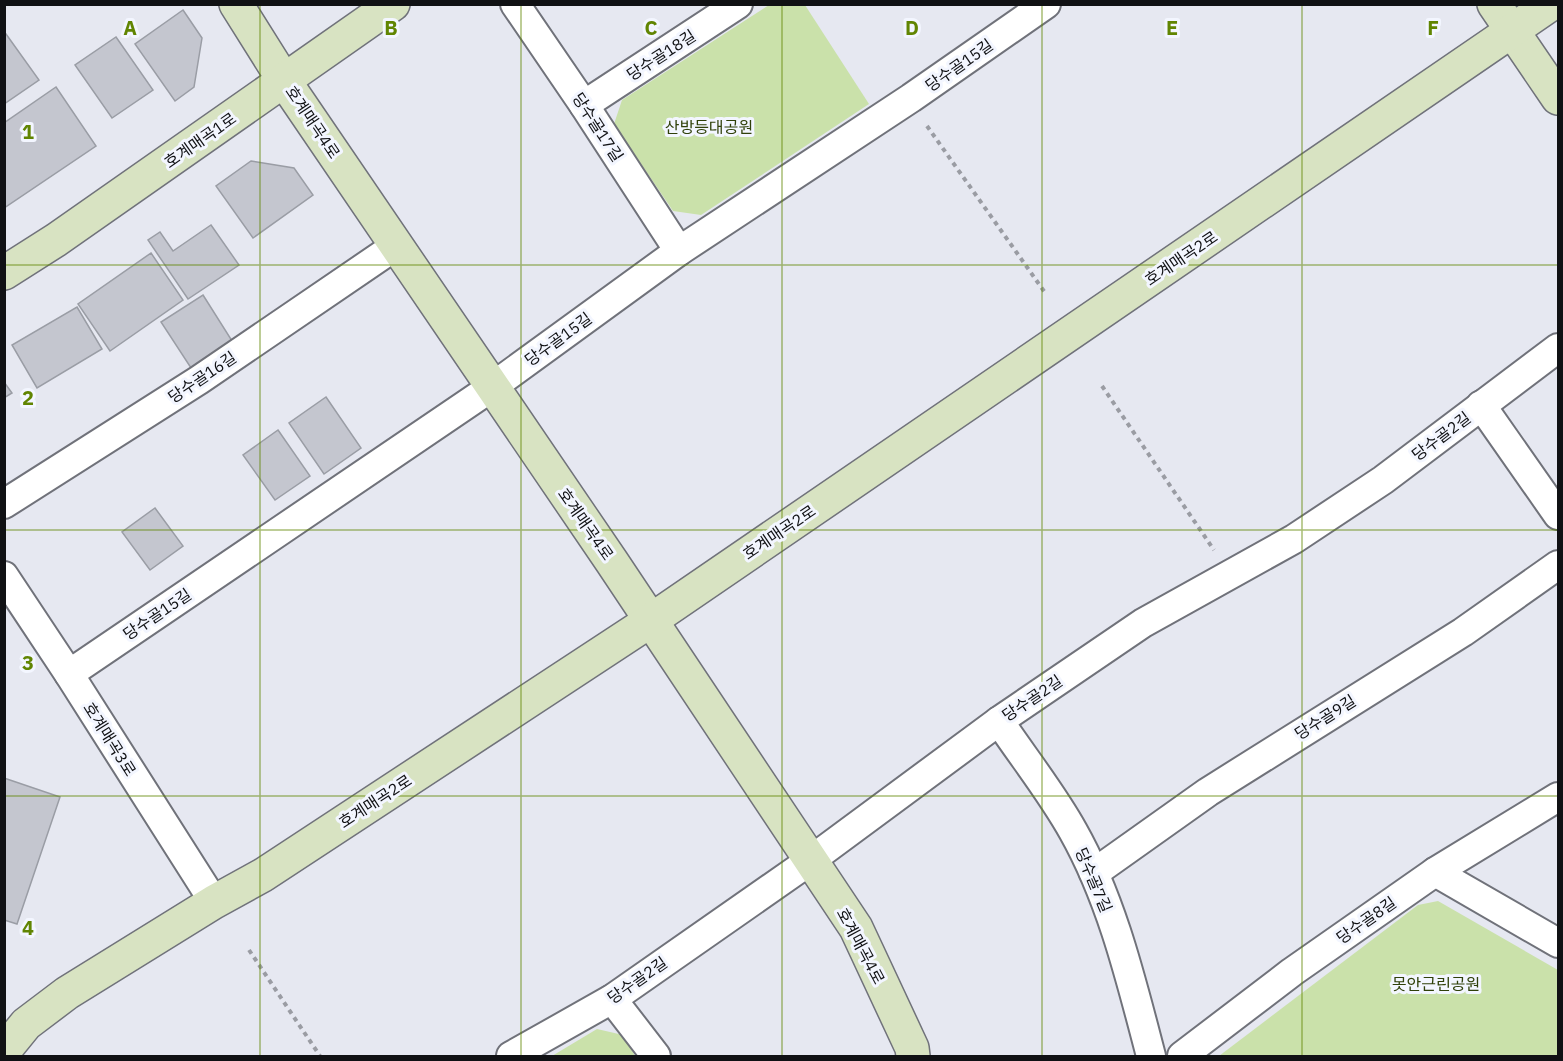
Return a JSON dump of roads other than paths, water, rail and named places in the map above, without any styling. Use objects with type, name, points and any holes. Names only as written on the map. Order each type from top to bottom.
[{"type":"street","name":"호계매곡4로","points":[[236,4],[285,82],[612,562],[855,928],[912,1048],[913,1056]]},
{"type":"street","name":"호계매곡1로","points":[[4,273],[56,240],[285,82],[393,4]]},
{"type":"street","name":"당수골17길","points":[[515,4],[679,251]]},
{"type":"street","name":"당수골18길","points":[[584,105],[738,4]]},
{"type":"street","name":"당수골15길","points":[[69,674],[492,387],[679,251],[911,98],[1046,4]]},
{"type":"street","name":"호계매곡2로","points":[[4,1051],[26,1024],[67,993],[214,902],[263,875],[650,621],[1503,18],[1551,4]]},
{"type":"street","points":[[1503,18],[1558,99]]},
{"type":"street","name":"당수골16길","points":[[4,504],[199,380],[397,245]]},
{"type":"street","name":"당수골2길","points":[[511,1056],[612,999],[810,860],[999,721],[1143,623],[1304,533],[1383,480],[1558,348]]},
{"type":"street","points":[[1481,405],[1558,515]]},
{"type":"street","name":"당수골9길","points":[[1094,873],[1208,792],[1462,632],[1558,566]]},
{"type":"street","name":"호계매곡3로","points":[[4,576],[214,902]]},
{"type":"street","name":"당수골7길","points":[[999,721],[1073,830],[1094,873],[1125,958],[1151,1056]]},
{"type":"street","name":"당수골8길","points":[[1182,1056],[1292,972],[1435,872],[1558,797]]},
{"type":"street","points":[[1435,872],[1558,943]]},
{"type":"street","points":[[612,999],[656,1056]]},
{"type":"park label","name":"산방등대공원","points":[[709,127]]},
{"type":"park label","name":"못안근린공원","points":[[1436,984]]}]
